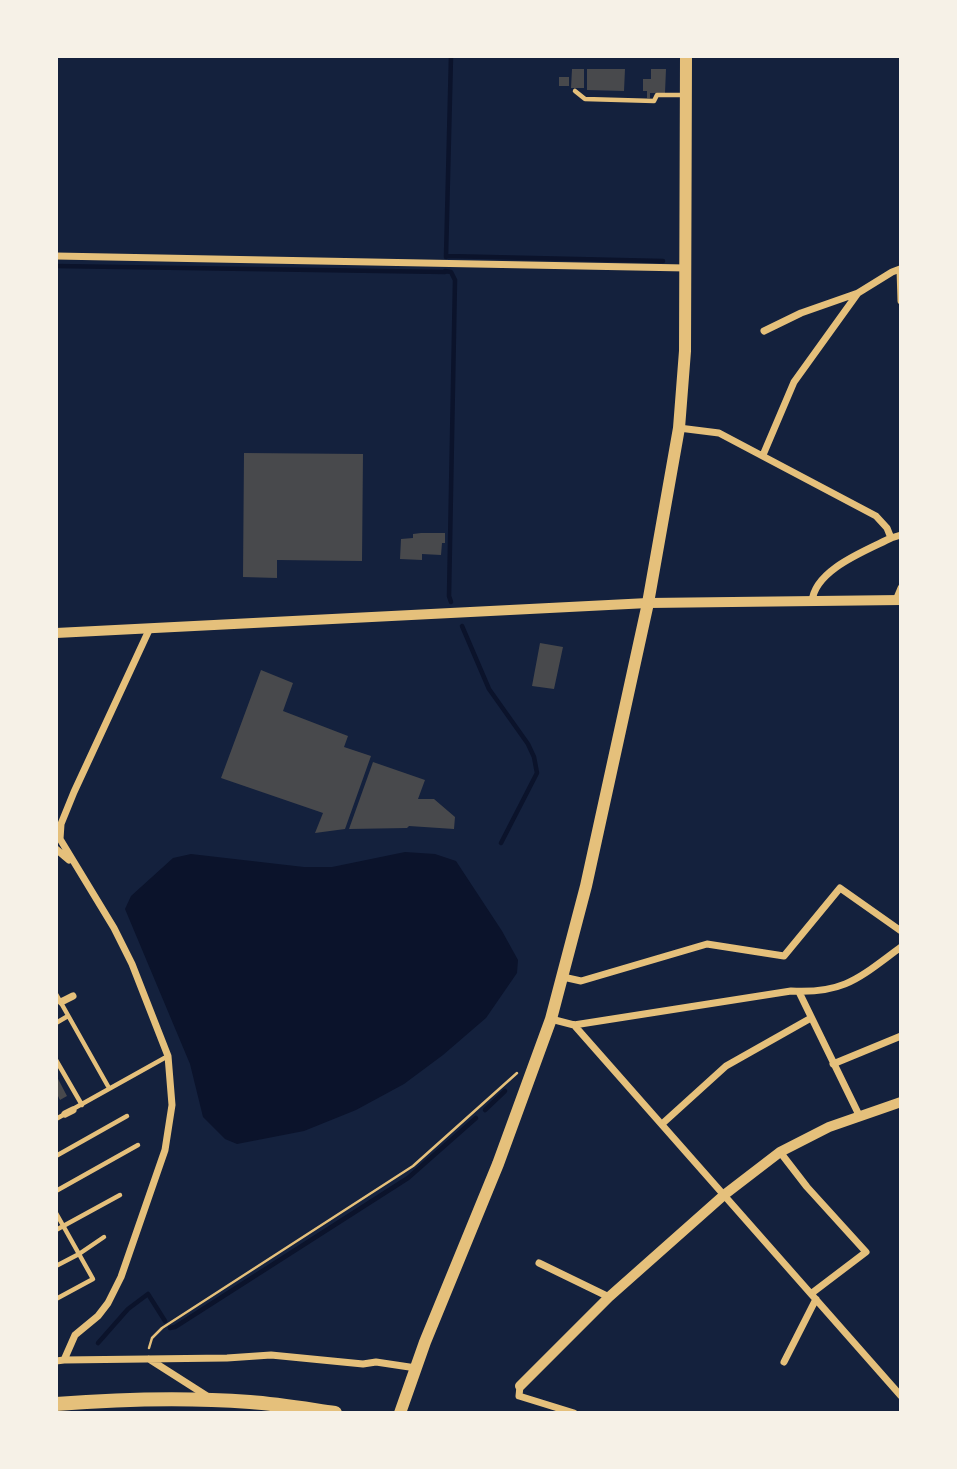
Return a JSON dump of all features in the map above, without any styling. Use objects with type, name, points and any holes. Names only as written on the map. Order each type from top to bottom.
[{"type":"highway","points":[[56,1405],[107,1400],[214,1400],[335,1413]]},
{"type":"main road","points":[[400,1413],[498,1164],[551,1019],[586,886],[648,603],[680,428],[685,351],[687,56]]},
{"type":"street","points":[[56,256],[686,268]]},
{"type":"street","points":[[764,331],[801,313],[858,293],[900,269],[901,301]]},
{"type":"street","points":[[763,455],[794,382],[858,293]]},
{"type":"street","points":[[680,428],[719,433],[763,455],[876,516],[887,528],[891,538]]},
{"type":"street","points":[[812,602],[818,583],[845,561],[901,535]]},
{"type":"street","points":[[56,634],[648,603],[899,600],[901,589]]},
{"type":"street","points":[[60,1361],[75,1335],[98,1316],[115,1291],[165,1150],[173,1105],[168,1056],[132,964],[60,839],[61,824],[150,628]]},
{"type":"street","points":[[56,849],[73,863]]},
{"type":"street","points":[[563,976],[581,981],[707,944],[784,956],[840,888],[901,931]]},
{"type":"street","points":[[551,1019],[574,1025],[799,992],[823,991],[850,984],[901,947]]},
{"type":"street","points":[[799,992],[859,1115]]},
{"type":"street","points":[[61,1002],[73,996]]},
{"type":"street","points":[[662,1124],[726,1066],[811,1018]]},
{"type":"street","points":[[574,1025],[901,1396]]},
{"type":"street","points":[[834,1064],[901,1036]]},
{"type":"street","points":[[574,1413],[519,1396],[520,1386],[608,1297],[723,1195],[780,1152],[800,1140],[859,1115],[901,1102]]},
{"type":"street","points":[[65,1114],[73,1110]]},
{"type":"street","points":[[780,1152],[807,1187],[866,1252],[814,1296],[784,1362]]},
{"type":"street","points":[[539,1263],[608,1297]]},
{"type":"street","points":[[60,1361],[271,1355],[363,1364],[376,1362],[416,1368]]},
{"type":"street","points":[[149,1359],[214,1400]]},
{"type":"lane","points":[[575,91],[585,99],[654,101],[657,95],[686,95]]},
{"type":"lane","points":[[56,994],[109,1088]]},
{"type":"lane","points":[[56,1023],[68,1016]]},
{"type":"lane","points":[[73,1110],[168,1056]]},
{"type":"lane","points":[[56,1060],[82,1105]]},
{"type":"lane","points":[[56,1119],[65,1114]]},
{"type":"lane","points":[[56,1156],[127,1116]]},
{"type":"lane","points":[[56,1191],[138,1145]]},
{"type":"lane","points":[[56,1230],[120,1195]]},
{"type":"lane","points":[[56,1213],[93,1279],[56,1300]]},
{"type":"lane","points":[[56,1266],[79,1255],[104,1237]]},
{"type":"path","points":[[149,1359],[148,1349],[152,1338],[162,1328],[414,1166],[517,1073]]},
{"type":"water","points":[[405,852],[435,854],[456,861],[518,960],[517,973],[486,1018],[404,1084],[356,1110],[304,1131],[237,1144],[225,1139],[203,1117],[190,1064],[125,909],[131,896],[173,858],[191,854],[304,867],[332,867]]},
{"type":"building","points":[[572,69],[584,69],[584,88],[571,88]]},
{"type":"building","points":[[587,69],[625,69],[624,91],[587,90]]},
{"type":"building","points":[[651,69],[666,69],[665,93],[650,93],[650,98],[647,98],[647,91],[643,91],[643,79],[651,79]]},
{"type":"building","points":[[559,77],[569,77],[569,86],[559,86]]},
{"type":"building","points":[[244,453],[363,454],[362,561],[277,560],[277,578],[243,577]]},
{"type":"building","points":[[445,533],[441,555],[422,554],[422,560],[400,559],[401,539],[413,538],[413,534]]},
{"type":"building","points":[[540,643],[563,647],[554,689],[532,686]]},
{"type":"building","points":[[261,670],[293,683],[283,711],[348,736],[344,747],[371,756],[345,829],[315,833],[323,813],[221,778]]},
{"type":"building","points":[[373,762],[425,780],[418,799],[434,799],[455,817],[454,829],[409,826],[349,829]]},
{"type":"building","points":[[56,1075],[67,1096],[60,1100],[56,1092]]},
{"type":"waterway","points":[[446,257],[451,56]]},
{"type":"waterway","points":[[446,256],[663,261]]},
{"type":"waterway","points":[[56,266],[445,272]]},
{"type":"waterway","points":[[445,271],[451,272],[455,280],[451,602]]},
{"type":"waterway","points":[[462,626],[489,689],[528,744],[537,773],[501,843]]},
{"type":"waterway","points":[[485,1110],[505,1091]]},
{"type":"waterway","points":[[170,1328],[408,1178],[476,1118]]},
{"type":"waterway","points":[[98,1343],[128,1309],[148,1294],[165,1321]]}]
